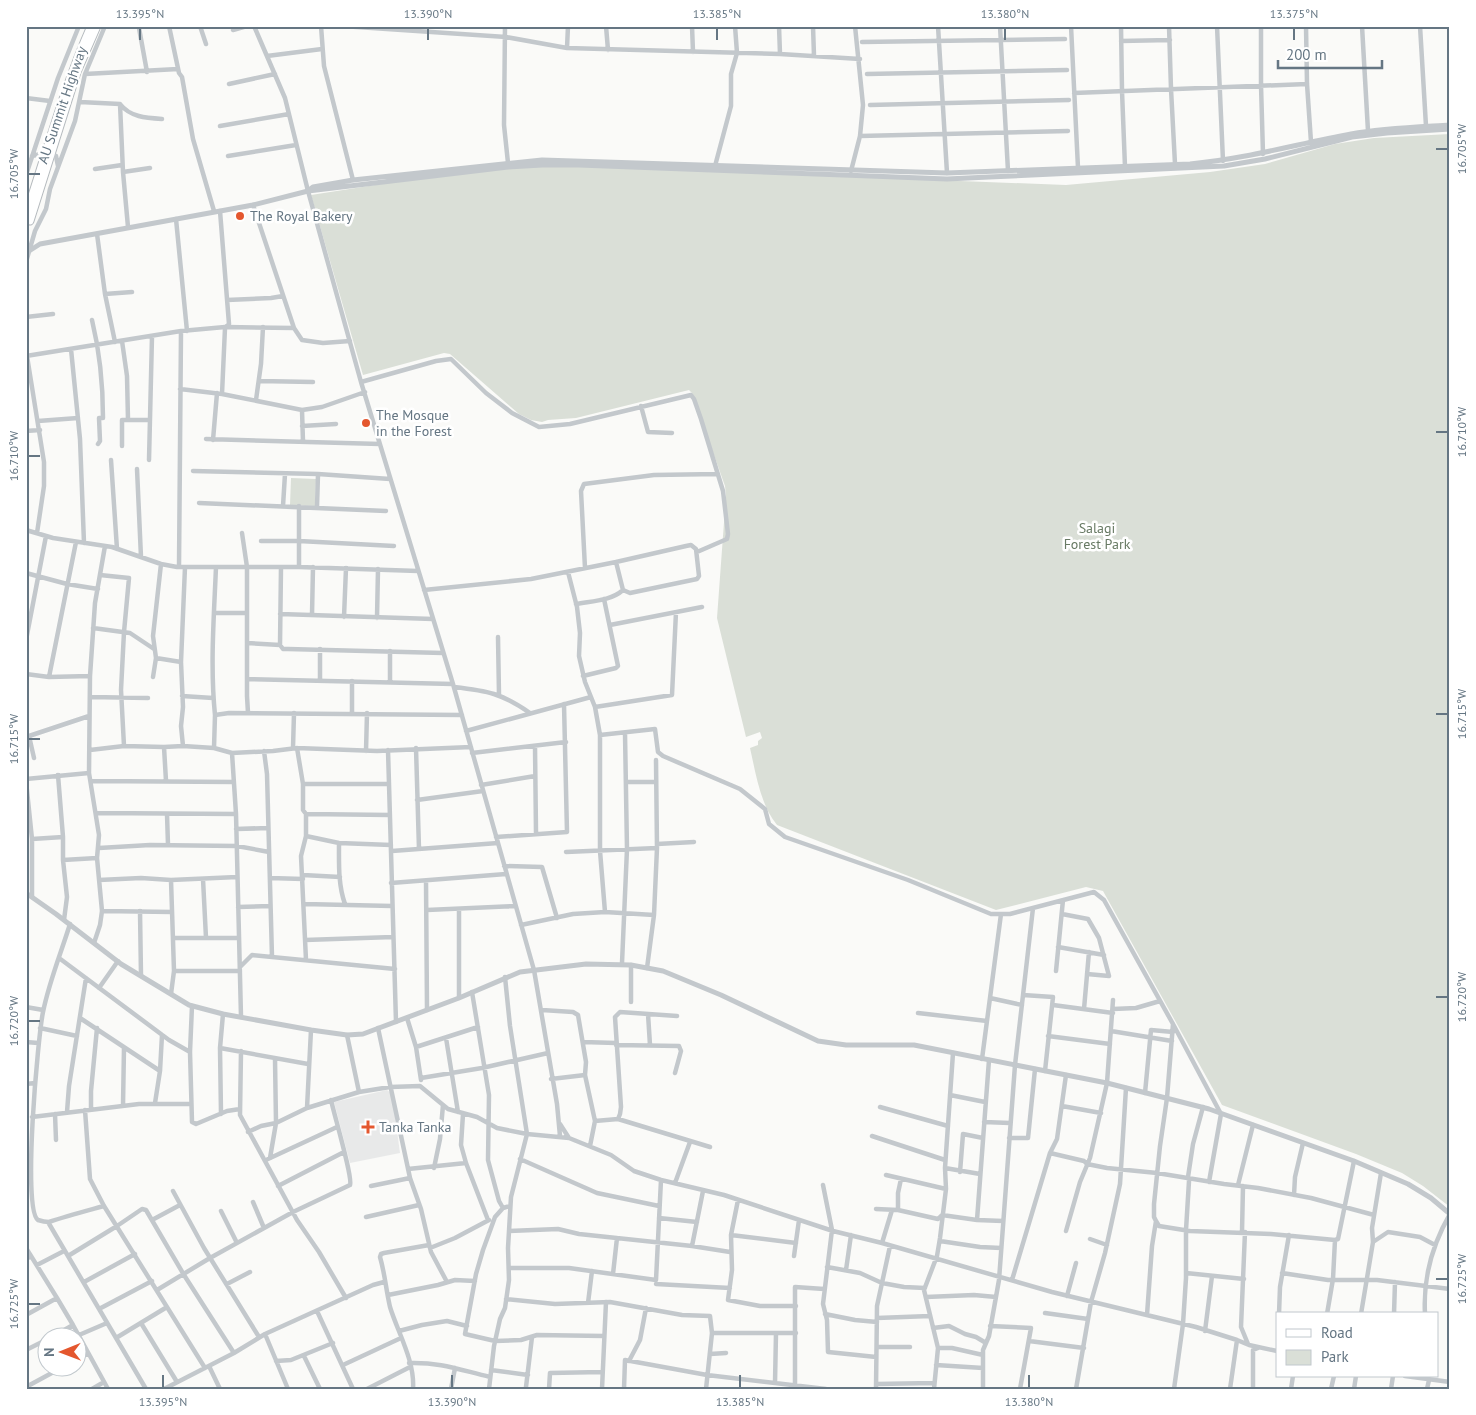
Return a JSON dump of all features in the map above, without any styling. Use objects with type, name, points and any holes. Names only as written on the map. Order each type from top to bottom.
[{"type":"main road","name":"AU Summit Highway","points":[[30,221],[71,73],[91,26]]},
{"type":"main road","name":"AU Summit Highway","points":[[26,214],[48,154],[54,145],[77,72],[97,26]]},
{"type":"street","points":[[26,175],[50,101],[79,26]]},
{"type":"street","points":[[26,262],[35,231],[46,209],[50,189],[80,102],[85,74],[105,26]]},
{"type":"street","points":[[169,26],[178,69],[182,77],[193,138],[216,211],[227,300],[229,324],[226,328],[213,440]]},
{"type":"street","points":[[200,26],[206,44]]},
{"type":"street","points":[[233,30],[247,26]]},
{"type":"street","points":[[254,26],[285,98],[308,191],[361,382],[462,715],[534,970],[542,1010],[560,1136]]},
{"type":"street","points":[[321,26],[324,66],[353,180]]},
{"type":"street","points":[[342,26],[506,37],[567,48],[780,54],[860,59]]},
{"type":"street","points":[[505,26],[504,125],[508,163]]},
{"type":"street","points":[[567,48],[568,26]]},
{"type":"street","points":[[606,26],[608,50]]},
{"type":"street","points":[[692,26],[693,52]]},
{"type":"street","points":[[715,166],[731,106],[732,74],[737,54],[736,26]]},
{"type":"street","points":[[779,26],[780,54]]},
{"type":"street","points":[[813,26],[814,56]]},
{"type":"street","points":[[851,171],[860,136],[863,105],[860,59],[855,26]]},
{"type":"street","points":[[938,26],[946,135],[946,173]]},
{"type":"street","points":[[1000,26],[1008,171]]},
{"type":"street","points":[[1071,26],[1078,168]]},
{"type":"street","points":[[1121,26],[1126,167]]},
{"type":"street","points":[[1169,26],[1175,164]]},
{"type":"street","points":[[1217,26],[1223,161]]},
{"type":"street","points":[[1261,26],[1264,154]]},
{"type":"street","points":[[1306,26],[1307,84],[1312,142]]},
{"type":"street","points":[[1362,26],[1368,131]]},
{"type":"street","points":[[1420,26],[1426,126]]},
{"type":"street","points":[[140,28],[147,72]]},
{"type":"street","points":[[862,42],[1065,38]]},
{"type":"street","points":[[1121,41],[1170,40]]},
{"type":"street","points":[[267,56],[322,49]]},
{"type":"street","points":[[85,74],[178,69]]},
{"type":"street","points":[[867,74],[1067,70]]},
{"type":"street","points":[[229,84],[275,74]]},
{"type":"street","points":[[1074,93],[1307,84]]},
{"type":"street","points":[[26,98],[50,101]]},
{"type":"street","points":[[870,105],[1069,100]]},
{"type":"street","points":[[80,102],[120,104]]},
{"type":"street","points":[[120,104],[126,112],[162,119]]},
{"type":"street","points":[[120,104],[122,164],[128,228]]},
{"type":"street","points":[[220,126],[289,114]]},
{"type":"street","points":[[308,191],[313,188],[353,180],[542,160],[946,173],[1126,167],[1223,161],[1368,131],[1450,125]]},
{"type":"street","points":[[29,251],[40,244],[253,205],[308,191],[353,184],[542,165],[947,178],[1224,166],[1264,159],[1352,138],[1387,133],[1450,129]]},
{"type":"street","points":[[860,136],[1068,132]]},
{"type":"street","points":[[228,156],[296,145]]},
{"type":"street","points":[[32,156],[48,154],[56,156],[58,168]]},
{"type":"street","points":[[95,169],[122,164]]},
{"type":"street","points":[[123,172],[150,168]]},
{"type":"street","points":[[253,205],[294,328],[302,340],[323,343],[350,341]]},
{"type":"street","points":[[176,219],[184,331],[180,389],[179,566]]},
{"type":"street","points":[[97,234],[105,294],[115,342]]},
{"type":"street","points":[[32,242],[40,244]]},
{"type":"street","points":[[105,294],[132,292]]},
{"type":"street","points":[[227,300],[283,296]]},
{"type":"street","points":[[26,317],[53,314]]},
{"type":"street","points":[[92,320],[103,394],[103,418],[98,418],[98,444]]},
{"type":"street","points":[[37,533],[44,486],[44,462],[27,356],[184,331],[227,327],[294,328]]},
{"type":"street","points":[[256,400],[262,327]]},
{"type":"street","points":[[149,460],[152,336]]},
{"type":"street","points":[[122,340],[127,376],[128,420]]},
{"type":"street","points":[[71,348],[78,418],[84,543]]},
{"type":"street","points":[[361,382],[448,359],[454,361],[486,392],[512,413],[539,426],[570,424],[688,395],[693,396],[724,491],[728,536],[727,539],[697,552]]},
{"type":"street","points":[[259,381],[313,382]]},
{"type":"street","points":[[180,389],[219,393],[302,410],[322,407],[365,392]]},
{"type":"street","points":[[641,406],[648,432],[672,433]]},
{"type":"street","points":[[302,410],[303,442]]},
{"type":"street","points":[[38,421],[78,418]]},
{"type":"street","points":[[122,446],[122,420],[150,420]]},
{"type":"street","points":[[302,426],[336,424]]},
{"type":"street","points":[[26,431],[40,430]]},
{"type":"street","points":[[206,440],[380,444]]},
{"type":"street","points":[[112,460],[117,549]]},
{"type":"street","points":[[137,468],[141,557]]},
{"type":"street","points":[[193,471],[318,474],[390,479]]},
{"type":"street","points":[[283,506],[285,474]]},
{"type":"street","points":[[317,507],[318,474]]},
{"type":"street","points":[[585,568],[581,491],[584,484],[654,475],[718,474]]},
{"type":"street","points":[[199,503],[386,511]]},
{"type":"street","points":[[299,506],[299,567]]},
{"type":"street","points":[[26,530],[46,536],[106,546],[161,564],[185,567],[247,566],[418,570]]},
{"type":"street","points":[[242,533],[247,566],[248,713]]},
{"type":"street","points":[[26,640],[46,536]]},
{"type":"street","points":[[261,541],[394,546]]},
{"type":"street","points":[[49,676],[76,542]]},
{"type":"street","points":[[424,590],[523,580],[616,562],[689,545],[694,547],[697,552],[699,576],[697,579],[630,593],[622,590]]},
{"type":"street","points":[[94,943],[102,911],[97,858],[99,848],[96,814],[89,773],[90,676],[93,628],[106,546]]},
{"type":"street","points":[[616,562],[622,590]]},
{"type":"street","points":[[153,677],[156,658],[153,636],[161,564]]},
{"type":"street","points":[[183,746],[181,726],[183,706],[181,662],[185,567]]},
{"type":"street","points":[[214,748],[215,715],[213,698],[216,567]]},
{"type":"street","points":[[280,645],[281,567]]},
{"type":"street","points":[[312,615],[314,567]]},
{"type":"street","points":[[344,617],[346,568]]},
{"type":"street","points":[[377,618],[378,569]]},
{"type":"street","points":[[568,572],[576,604],[580,633],[579,656],[595,707],[600,735],[600,851],[605,912]]},
{"type":"street","points":[[26,573],[98,590]]},
{"type":"street","points":[[100,575],[129,578],[121,690],[123,698],[124,746]]},
{"type":"street","points":[[576,604],[614,596],[622,590]]},
{"type":"street","points":[[584,676],[618,666],[604,599]]},
{"type":"street","points":[[610,625],[702,607]]},
{"type":"street","points":[[595,707],[672,695],[676,612]]},
{"type":"street","points":[[214,613],[247,613]]},
{"type":"street","points":[[280,614],[433,619]]},
{"type":"street","points":[[93,628],[130,633],[154,649]]},
{"type":"street","points":[[498,637],[499,695]]},
{"type":"street","points":[[247,643],[280,645],[283,649],[443,652]]},
{"type":"street","points":[[320,649],[320,681]]},
{"type":"street","points":[[390,650],[390,682]]},
{"type":"street","points":[[156,658],[181,662]]},
{"type":"street","points":[[26,674],[90,676]]},
{"type":"street","points":[[247,679],[453,685],[489,691],[516,702],[530,713]]},
{"type":"street","points":[[352,681],[352,714]]},
{"type":"street","points":[[182,696],[213,698]]},
{"type":"street","points":[[466,731],[591,697]]},
{"type":"street","points":[[90,698],[148,698]]},
{"type":"street","points":[[496,836],[566,833],[569,829],[564,704]]},
{"type":"street","points":[[215,715],[248,713],[462,715]]},
{"type":"street","points":[[294,713],[295,748],[303,784],[303,810],[306,814],[306,836],[301,856],[306,960]]},
{"type":"street","points":[[366,751],[368,713]]},
{"type":"street","points":[[34,758],[27,737],[90,716]]},
{"type":"street","points":[[600,735],[655,729],[658,752],[663,756],[740,789],[765,809],[769,824],[785,837],[905,878],[991,914],[1010,914],[1094,892],[1100,895],[1160,1000],[1221,1114],[1209,1182]]},
{"type":"street","points":[[622,964],[627,849],[626,733]]},
{"type":"street","points":[[472,753],[566,742]]},
{"type":"street","points":[[90,750],[124,746],[183,746],[214,748],[232,753],[295,748],[366,751],[471,747]]},
{"type":"street","points":[[535,746],[536,833]]},
{"type":"street","points":[[164,747],[166,781]]},
{"type":"street","points":[[416,748],[419,849]]},
{"type":"street","points":[[388,750],[396,1022]]},
{"type":"street","points":[[264,751],[272,957]]},
{"type":"street","points":[[232,753],[238,877],[240,1017]]},
{"type":"street","points":[[647,968],[654,915],[657,846],[656,760]]},
{"type":"street","points":[[32,897],[32,839],[28,822],[26,780],[89,773]]},
{"type":"street","points":[[58,775],[67,897],[64,920]]},
{"type":"street","points":[[481,785],[535,776]]},
{"type":"street","points":[[91,781],[234,782]]},
{"type":"street","points":[[626,782],[656,782]]},
{"type":"street","points":[[303,784],[388,784]]},
{"type":"street","points":[[418,800],[483,791]]},
{"type":"street","points":[[96,814],[236,814]]},
{"type":"street","points":[[167,814],[168,846]]},
{"type":"street","points":[[306,814],[390,815]]},
{"type":"street","points":[[236,829],[268,828]]},
{"type":"street","points":[[306,836],[339,843],[392,845]]},
{"type":"street","points":[[32,839],[63,837]]},
{"type":"street","points":[[566,852],[627,849],[694,842]]},
{"type":"street","points":[[339,843],[341,894],[345,904]]},
{"type":"street","points":[[392,851],[498,843]]},
{"type":"street","points":[[99,848],[236,846],[269,852]]},
{"type":"street","points":[[63,860],[97,858]]},
{"type":"street","points":[[504,866],[542,867],[556,918]]},
{"type":"street","points":[[392,884],[506,874]]},
{"type":"street","points":[[99,880],[141,878],[172,880],[238,877]]},
{"type":"street","points":[[270,878],[340,877]]},
{"type":"street","points":[[203,879],[206,938]]},
{"type":"street","points":[[171,994],[174,971],[172,880]]},
{"type":"street","points":[[426,881],[427,1010]]},
{"type":"street","points":[[26,894],[141,976],[192,1006],[223,1014],[312,1030],[347,1035],[362,1034],[459,998],[505,978],[534,970],[586,964],[622,964],[663,971],[721,995],[818,1041],[846,1045],[914,1046],[1107,1083],[1202,1108],[1354,1161],[1415,1187],[1450,1214],[1439,1232],[1428,1267],[1426,1312]]},
{"type":"street","points":[[1056,972],[1064,900]]},
{"type":"street","points":[[304,904],[392,906]]},
{"type":"street","points":[[238,907],[270,906]]},
{"type":"street","points":[[427,910],[516,906]]},
{"type":"street","points":[[983,1389],[983,1355],[996,1297],[1002,1248],[1015,1065],[1033,908]]},
{"type":"street","points":[[459,909],[459,998]]},
{"type":"street","points":[[102,911],[172,912]]},
{"type":"street","points":[[140,911],[141,976]]},
{"type":"street","points":[[521,926],[573,914],[605,912],[654,915]]},
{"type":"street","points":[[982,1059],[1000,914]]},
{"type":"street","points":[[1062,914],[1088,918],[1099,938],[1109,976],[1087,974]]},
{"type":"street","points":[[70,924],[43,1010],[40,1028],[32,1115],[32,1199],[35,1217],[38,1220],[48,1222],[104,1206]]},
{"type":"street","points":[[305,940],[393,937]]},
{"type":"street","points":[[173,938],[239,938]]},
{"type":"street","points":[[1058,947],[1104,955]]},
{"type":"street","points":[[1084,1009],[1090,952]]},
{"type":"street","points":[[239,953],[394,969]]},
{"type":"street","points":[[174,971],[240,969],[252,955]]},
{"type":"street","points":[[59,958],[177,1046],[190,1052]]},
{"type":"street","points":[[99,988],[118,961]]},
{"type":"street","points":[[631,965],[631,1002]]},
{"type":"street","points":[[66,1112],[86,978]]},
{"type":"street","points":[[489,1389],[495,1341],[506,1299],[510,1268],[508,1248],[510,1206],[527,1134],[510,1026],[505,978]]},
{"type":"street","points":[[472,992],[486,1067],[489,1095],[488,1160],[499,1202],[503,1208]]},
{"type":"street","points":[[1023,995],[1053,997],[1045,1071]]},
{"type":"street","points":[[990,998],[1022,1005]]},
{"type":"street","points":[[1066,1231],[1087,1164],[1107,1083],[1113,1011],[1112,1000]]},
{"type":"street","points":[[1053,1005],[1113,1011],[1136,1008],[1160,1000]]},
{"type":"street","points":[[192,1006],[190,1052],[192,1122],[196,1124],[240,1109]]},
{"type":"street","points":[[26,1007],[43,1010]]},
{"type":"street","points":[[542,1010],[576,1013],[578,1015],[586,1062],[585,1075],[595,1121],[590,1146]]},
{"type":"street","points":[[618,1119],[621,1107],[616,1044],[616,1014],[620,1012],[677,1016]]},
{"type":"street","points":[[918,1013],[987,1021]]},
{"type":"street","points":[[221,1114],[220,1048],[223,1014]]},
{"type":"street","points":[[648,1014],[650,1045]]},
{"type":"street","points":[[80,1018],[160,1071]]},
{"type":"street","points":[[407,1018],[416,1047],[421,1078],[420,1086]]},
{"type":"street","points":[[1173,1024],[1168,1098],[1157,1173],[1154,1210],[1154,1217],[1159,1226],[1186,1230],[1244,1232],[1335,1240]]},
{"type":"street","points":[[416,1047],[478,1027]]},
{"type":"street","points":[[40,1028],[77,1036]]},
{"type":"street","points":[[97,1028],[88,1110],[90,1179],[104,1206],[220,1389]]},
{"type":"street","points":[[378,1028],[410,1178],[430,1246],[447,1282]]},
{"type":"street","points":[[307,1108],[308,1064],[312,1030]]},
{"type":"street","points":[[1145,1093],[1151,1030],[1173,1032]]},
{"type":"street","points":[[1111,1031],[1172,1041]]},
{"type":"street","points":[[156,1103],[162,1035]]},
{"type":"street","points":[[347,1035],[359,1092]]},
{"type":"street","points":[[1048,1036],[1110,1044]]},
{"type":"street","points":[[446,1038],[451,1073],[460,1113],[461,1145],[488,1220]]},
{"type":"street","points":[[26,1042],[38,1043]]},
{"type":"street","points":[[583,1042],[676,1046],[681,1048],[675,1073]]},
{"type":"street","points":[[123,1106],[124,1047]]},
{"type":"street","points":[[220,1048],[308,1064]]},
{"type":"street","points":[[241,1051],[240,1115],[293,1212],[346,1298]]},
{"type":"street","points":[[421,1078],[486,1067],[548,1053]]},
{"type":"street","points":[[934,1389],[938,1348],[925,1288],[936,1259],[940,1241],[946,1189],[945,1160],[953,1053]]},
{"type":"street","points":[[270,1158],[276,1123],[274,1059]]},
{"type":"street","points":[[977,1220],[989,1060]]},
{"type":"street","points":[[1009,1138],[1028,1138],[1035,1069]]},
{"type":"street","points":[[551,1079],[585,1075]]},
{"type":"street","points":[[1012,1280],[1050,1153],[1057,1139],[1066,1075]]},
{"type":"street","points":[[26,1084],[35,1084]]},
{"type":"street","points":[[248,1132],[261,1126],[276,1123],[307,1108],[359,1092],[390,1087],[420,1086],[448,1109],[477,1117],[497,1128],[527,1134],[569,1138],[611,1155],[634,1171],[661,1180],[724,1195],[851,1236],[882,1243],[1067,1296],[1183,1324],[1237,1340],[1249,1346],[1276,1350]]},
{"type":"street","points":[[1076,1389],[1091,1302],[1107,1245],[1120,1184],[1126,1088]]},
{"type":"street","points":[[950,1094],[985,1102]]},
{"type":"street","points":[[157,1290],[293,1212],[352,1184],[336,1127],[331,1100]]},
{"type":"street","points":[[26,1113],[32,1115],[55,1114],[156,1103],[190,1104]]},
{"type":"street","points":[[434,1168],[443,1105]]},
{"type":"street","points":[[880,1106],[948,1126]]},
{"type":"street","points":[[1062,1106],[1101,1113]]},
{"type":"street","points":[[1174,1389],[1183,1324],[1188,1178],[1193,1144],[1202,1108]]},
{"type":"street","points":[[55,1114],[56,1140]]},
{"type":"street","points":[[595,1121],[618,1119],[710,1147]]},
{"type":"street","points":[[558,1122],[569,1138]]},
{"type":"street","points":[[984,1122],[1010,1122]]},
{"type":"street","points":[[1249,1346],[1241,1327],[1244,1232],[1241,1185],[1253,1125]]},
{"type":"street","points":[[264,1161],[336,1127]]},
{"type":"street","points":[[960,1172],[963,1134],[983,1138]]},
{"type":"street","points":[[872,1136],[945,1160]]},
{"type":"street","points":[[675,1183],[690,1142]]},
{"type":"street","points":[[1294,1195],[1295,1177],[1303,1144]]},
{"type":"street","points":[[278,1186],[344,1152]]},
{"type":"street","points":[[1050,1153],[1084,1161],[1087,1164],[1241,1185],[1294,1195],[1345,1206],[1348,1209],[1374,1215]]},
{"type":"street","points":[[520,1159],[597,1193],[659,1206]]},
{"type":"street","points":[[1327,1312],[1333,1279],[1335,1240],[1338,1239],[1354,1161]]},
{"type":"street","points":[[408,1170],[466,1163]]},
{"type":"street","points":[[945,1168],[980,1174]]},
{"type":"street","points":[[1361,1312],[1373,1242],[1372,1228],[1381,1173]]},
{"type":"street","points":[[886,1175],[946,1189]]},
{"type":"street","points":[[371,1186],[410,1178]]},
{"type":"street","points":[[898,1210],[898,1193],[902,1179]]},
{"type":"street","points":[[510,1268],[569,1268],[656,1280],[661,1180]]},
{"type":"street","points":[[823,1185],[832,1230],[822,1304],[827,1320],[828,1352],[876,1357]]},
{"type":"street","points":[[173,1191],[210,1258],[260,1337]]},
{"type":"street","points":[[692,1246],[703,1191]]},
{"type":"street","points":[[26,1200],[32,1199]]},
{"type":"street","points":[[738,1200],[731,1235],[732,1270],[728,1300],[760,1306],[796,1306]]},
{"type":"street","points":[[253,1202],[264,1228]]},
{"type":"street","points":[[152,1220],[180,1204]]},
{"type":"street","points":[[366,1217],[419,1205]]},
{"type":"street","points":[[510,1206],[503,1208],[495,1217],[483,1250],[475,1281],[466,1334],[495,1341],[521,1340],[532,1337],[604,1336]]},
{"type":"street","points":[[68,1256],[142,1209],[146,1210],[184,1275],[234,1353]]},
{"type":"street","points":[[876,1209],[898,1210],[938,1219],[942,1215]]},
{"type":"street","points":[[882,1243],[892,1210]]},
{"type":"street","points":[[220,1212],[237,1243]]},
{"type":"street","points":[[942,1215],[1003,1222]]},
{"type":"street","points":[[413,1389],[410,1365],[384,1282],[381,1254],[430,1246],[455,1238],[495,1217]]},
{"type":"street","points":[[659,1218],[696,1222]]},
{"type":"street","points":[[794,1256],[799,1220]]},
{"type":"street","points":[[1147,1315],[1152,1246],[1156,1221]]},
{"type":"street","points":[[48,1222],[146,1389]]},
{"type":"street","points":[[509,1231],[558,1229],[579,1234],[730,1252]]},
{"type":"street","points":[[1373,1242],[1388,1232],[1420,1237],[1435,1245]]},
{"type":"street","points":[[731,1235],[796,1243]]},
{"type":"street","points":[[846,1270],[851,1236]]},
{"type":"street","points":[[1279,1312],[1282,1273],[1289,1236]]},
{"type":"street","points":[[613,1274],[617,1238]]},
{"type":"street","points":[[1090,1239],[1107,1245]]},
{"type":"street","points":[[940,1241],[1002,1248]]},
{"type":"street","points":[[890,1246],[877,1306],[876,1386],[934,1383]]},
{"type":"street","points":[[26,1248],[29,1258],[37,1265],[75,1328]]},
{"type":"street","points":[[37,1265],[64,1251]]},
{"type":"street","points":[[84,1282],[135,1254]]},
{"type":"street","points":[[1067,1296],[1076,1263]]},
{"type":"street","points":[[827,1267],[860,1273],[882,1283],[925,1288]]},
{"type":"street","points":[[588,1303],[592,1271]]},
{"type":"street","points":[[227,1284],[250,1272]]},
{"type":"street","points":[[1186,1273],[1244,1279]]},
{"type":"street","points":[[1282,1273],[1333,1279],[1395,1282],[1450,1289]]},
{"type":"street","points":[[1205,1331],[1212,1276]]},
{"type":"street","points":[[388,1295],[455,1280],[475,1281]]},
{"type":"street","points":[[99,1309],[152,1281]]},
{"type":"street","points":[[164,1389],[234,1353],[265,1334],[373,1285],[384,1282]]},
{"type":"street","points":[[1394,1312],[1395,1282]]},
{"type":"street","points":[[656,1284],[730,1288]]},
{"type":"street","points":[[795,1385],[795,1287],[824,1289]]},
{"type":"street","points":[[926,1297],[974,1295],[996,1297]]},
{"type":"street","points":[[26,1315],[57,1298]]},
{"type":"street","points":[[506,1299],[554,1304],[622,1303],[682,1315],[710,1316],[712,1333],[706,1389]]},
{"type":"street","points":[[602,1389],[606,1302]]},
{"type":"street","points":[[116,1338],[167,1307]]},
{"type":"street","points":[[629,1361],[640,1340],[646,1308]]},
{"type":"street","points":[[317,1311],[353,1389]]},
{"type":"street","points":[[1045,1313],[1088,1319]]},
{"type":"street","points":[[825,1314],[855,1320],[930,1316]]},
{"type":"street","points":[[88,1331],[107,1322]]},
{"type":"street","points":[[399,1331],[422,1325],[447,1322],[466,1326]]},
{"type":"street","points":[[141,1323],[177,1382]]},
{"type":"street","points":[[67,1328],[73,1325]]},
{"type":"street","points":[[933,1328],[949,1326],[986,1343]]},
{"type":"street","points":[[990,1326],[1031,1328],[1020,1389]]},
{"type":"street","points":[[712,1333],[796,1333]]},
{"type":"street","points":[[776,1333],[776,1384]]},
{"type":"street","points":[[265,1334],[288,1389]]},
{"type":"street","points":[[526,1387],[532,1337]]},
{"type":"street","points":[[343,1365],[401,1338]]},
{"type":"street","points":[[1230,1389],[1237,1340]]},
{"type":"street","points":[[1029,1341],[1084,1348]]},
{"type":"street","points":[[26,1350],[38,1343]]},
{"type":"street","points":[[276,1361],[291,1360],[304,1356],[333,1343]]},
{"type":"street","points":[[877,1347],[910,1347]]},
{"type":"street","points":[[1253,1389],[1254,1350],[1259,1347]]},
{"type":"street","points":[[938,1348],[952,1348],[983,1355]]},
{"type":"street","points":[[88,1353],[108,1389]]},
{"type":"street","points":[[710,1354],[726,1353]]},
{"type":"street","points":[[304,1356],[320,1389]]},
{"type":"street","points":[[624,1389],[625,1360],[767,1386],[776,1384],[826,1389]]},
{"type":"street","points":[[367,1389],[410,1365],[429,1362],[490,1377]]},
{"type":"street","points":[[936,1366],[983,1368]]},
{"type":"street","points":[[451,1389],[455,1368]]},
{"type":"street","points":[[491,1370],[528,1375]]},
{"type":"street","points":[[549,1389],[550,1373],[602,1372]]},
{"type":"street","points":[[27,1384],[40,1378]]},
{"type":"street","points":[[1427,1389],[1427,1378],[1450,1383],[1448,1389]]},
{"type":"street","points":[[92,1389],[104,1382]]},
{"type":"shaded area","name":"Tanka Tanka","points":[[387,1090],[392,1094],[400,1153],[350,1163],[334,1102]]},
{"type":"green space","name":"Salagi Forest Park","points":[[1450,134],[1450,1207],[1423,1186],[1402,1173],[1356,1154],[1222,1105],[1103,891],[1086,887],[996,910],[777,825],[766,808],[750,748],[758,745],[758,741],[762,738],[760,732],[746,737],[717,618],[726,495],[725,486],[692,393],[689,390],[576,418],[542,422],[531,420],[519,414],[450,354],[444,353],[363,375],[311,195],[420,178],[548,165],[1066,185],[1210,172],[1265,164],[1335,144],[1374,138]]},
{"type":"green space","points":[[291,478],[316,479],[315,506],[290,505]]},
{"type":"place","name":"The Royal Bakery","points":[[240,216]]},
{"type":"place","name":"The Mosque in the Forest","points":[[366,423]]},
{"type":"place","name":"Tanka Tanka","points":[[368,1127]]}]
